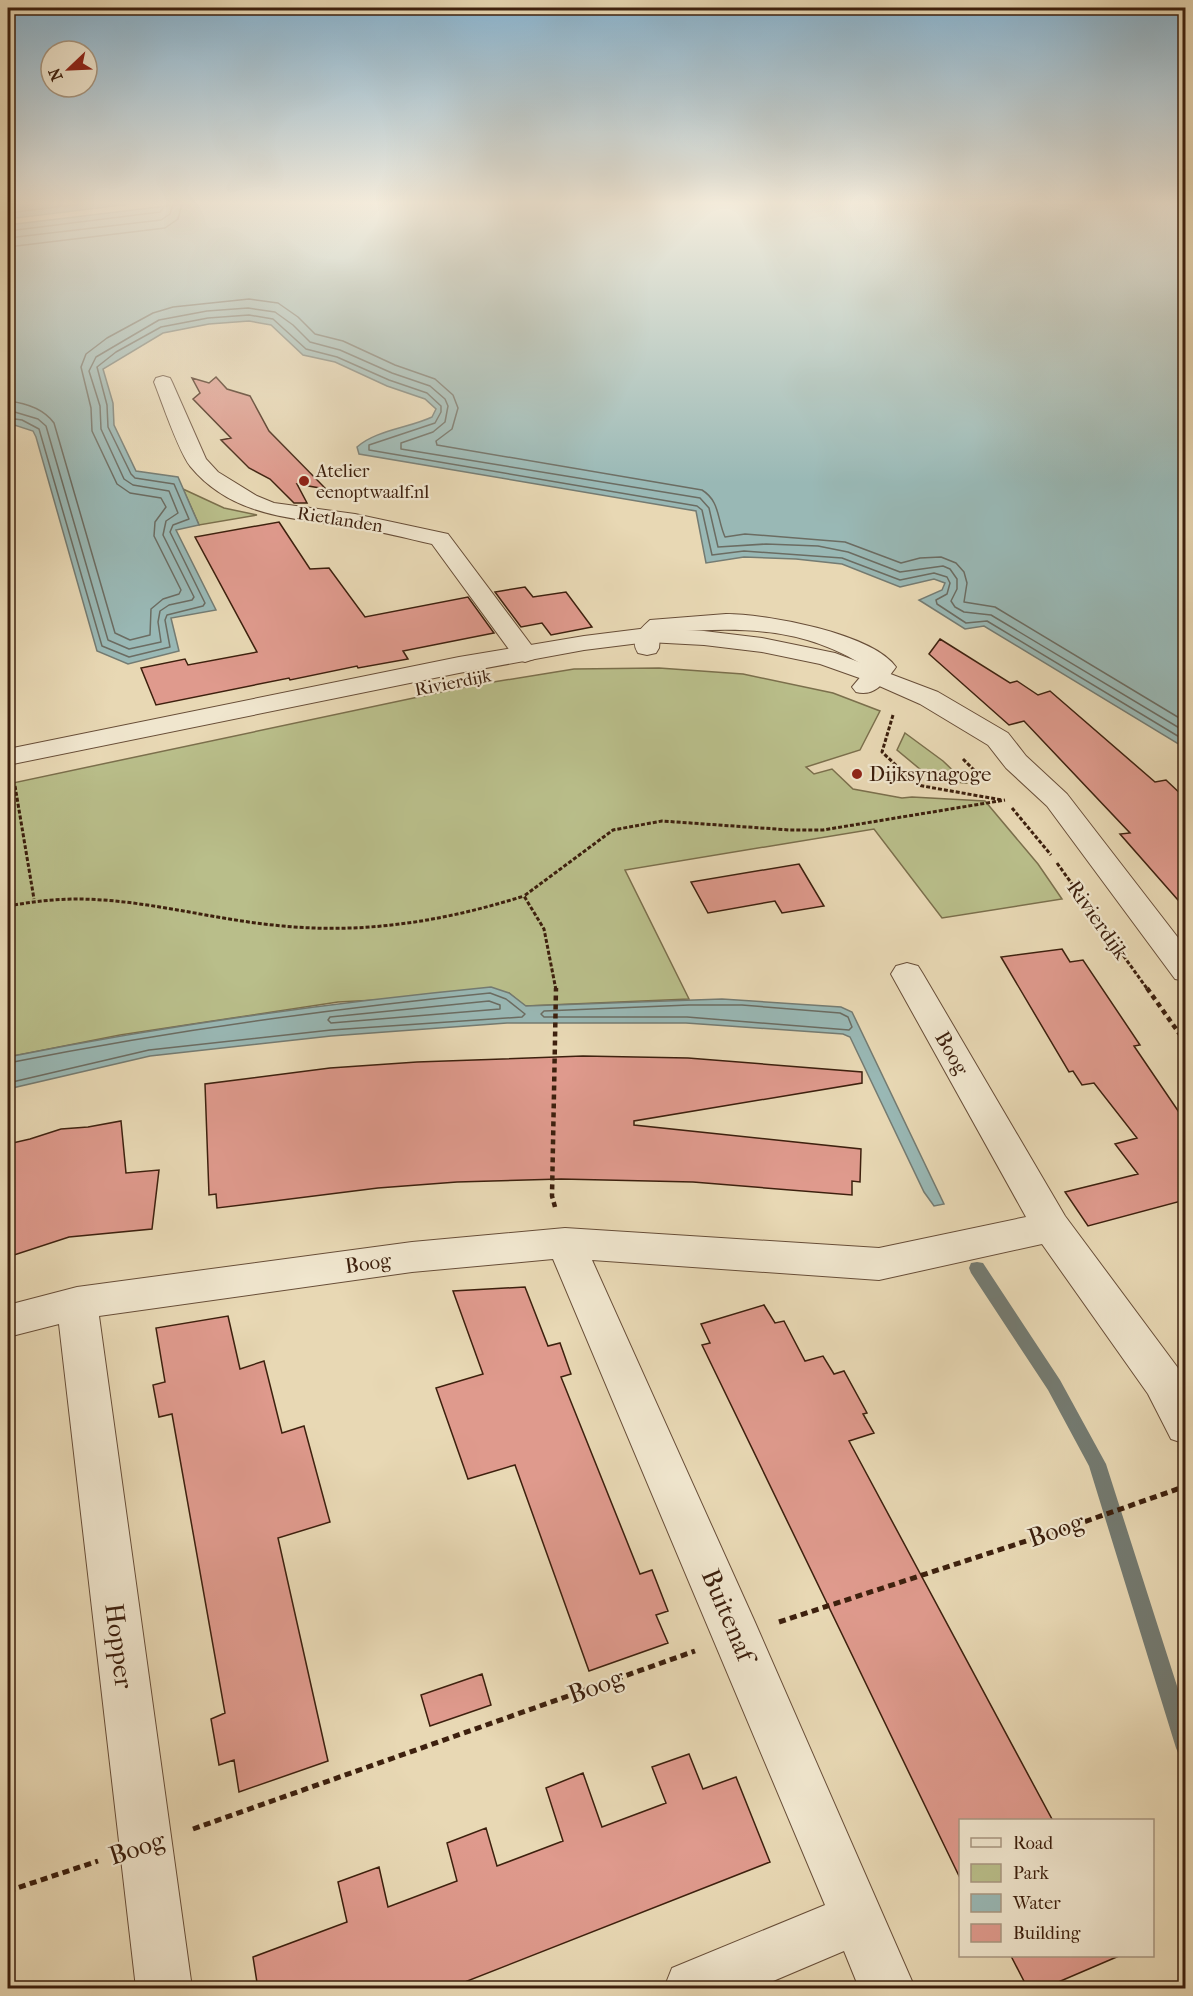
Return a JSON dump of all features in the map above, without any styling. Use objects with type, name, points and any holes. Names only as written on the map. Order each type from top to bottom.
[{"type":"street","name":"Rietlanden","points":[[163,382],[196,461],[211,476],[249,501],[270,509],[355,521],[440,539],[525,654]]},
{"type":"street","name":"Rivierdijk","points":[[647,642],[659,625],[745,621],[775,625],[804,632],[864,653],[883,667],[871,682]]},
{"type":"street","name":"Rivierdijk","points":[[10,768],[459,665],[525,654],[647,642],[765,660],[840,678],[871,682],[918,710],[1016,762],[1057,800],[1185,971]]},
{"type":"street","name":"Boog","points":[[907,974],[1051,1227],[1162,1382],[1185,1426]]},
{"type":"street","name":"Boog","points":[[8,1321],[77,1303],[412,1257],[565,1243],[879,1264],[1051,1227]]},
{"type":"street","name":"Buitenaf","points":[[565,1243],[737,1636],[887,1989]]},
{"type":"street","name":"Hopper","points":[[77,1303],[144,1847],[164,1989]]},
{"type":"street","points":[[692,1989],[856,1919]]},
{"type":"path","points":[[902,717],[894,712],[882,752],[917,785],[1005,800]]},
{"type":"path","points":[[961,757],[983,778]]},
{"type":"path","points":[[10,768],[34,899]]},
{"type":"path","name":"Rivierdijk","points":[[998,793],[1051,854],[1185,1043]]},
{"type":"path","points":[[8,906],[34,899],[97,900],[283,926],[357,929],[446,918],[525,896],[613,830],[662,821],[790,830],[823,830],[1005,800]]},
{"type":"path","points":[[525,896],[544,929],[556,988],[552,1196],[565,1243]]},
{"type":"path","name":"Boog","points":[[8,1891],[144,1847],[737,1636],[1078,1524],[1185,1486]]},
{"type":"green space","points":[[183,489],[224,508],[257,515],[199,525]]},
{"type":"green space","points":[[659,668],[743,674],[833,693],[880,711],[860,750],[806,767],[814,774],[832,769],[853,789],[902,798],[985,801],[1038,864],[1062,899],[942,918],[874,829],[625,870],[689,999],[525,1006],[509,993],[338,1002],[120,1035],[8,1057],[8,784],[475,685],[574,669]]},
{"type":"green space","points":[[905,733],[943,761],[966,783],[933,780],[897,750]]},
{"type":"water","points":[[8,297],[1185,297],[1185,748],[984,626],[965,629],[919,600],[942,590],[945,583],[934,579],[900,587],[842,564],[744,557],[706,563],[696,511],[359,454],[357,447],[365,441],[432,417],[436,409],[425,399],[387,386],[335,362],[303,355],[271,325],[249,321],[209,324],[163,333],[103,369],[113,403],[114,425],[136,471],[178,477],[199,525],[176,530],[216,610],[171,618],[179,651],[128,664],[97,651],[36,437],[33,431],[8,423]]},
{"type":"water","points":[[491,987],[509,993],[526,1006],[722,999],[841,1007],[852,1012],[944,1204],[934,1206],[924,1192],[850,1037],[843,1034],[686,1023],[507,1023],[331,1036],[150,1056],[8,1089],[8,1057],[248,1016]]},
{"type":"building","points":[[216,377],[227,389],[250,396],[269,431],[326,489],[297,484],[307,503],[294,503],[270,479],[249,468],[221,440],[231,438],[193,399],[200,393],[192,378],[209,383]]},
{"type":"building","points":[[279,522],[310,569],[329,568],[365,617],[468,597],[494,633],[403,651],[408,659],[358,668],[357,666],[290,680],[289,678],[156,705],[141,668],[185,659],[188,665],[257,652],[195,537]]},
{"type":"building","points":[[525,587],[533,597],[566,592],[592,627],[551,635],[542,623],[521,627],[495,592]]},
{"type":"building","points":[[940,639],[1010,683],[1017,681],[1038,695],[1050,691],[1155,782],[1166,780],[1185,798],[1185,908],[1120,834],[1130,833],[1024,721],[1009,725],[929,654]]},
{"type":"building","points":[[799,864],[824,906],[782,913],[775,901],[708,913],[691,882]]},
{"type":"building","points":[[1062,949],[1070,962],[1083,960],[1140,1045],[1134,1046],[1185,1121],[1185,1200],[1088,1226],[1065,1192],[1138,1174],[1115,1144],[1137,1138],[1094,1083],[1082,1085],[1073,1071],[1069,1072],[1001,957]]},
{"type":"building","points":[[583,1056],[688,1058],[862,1072],[862,1083],[634,1121],[634,1125],[861,1149],[860,1182],[852,1181],[852,1195],[693,1182],[561,1179],[457,1182],[378,1188],[217,1208],[216,1194],[209,1195],[205,1084],[330,1068],[417,1062]]},
{"type":"building","points":[[121,1121],[126,1173],[159,1170],[152,1229],[69,1237],[8,1257],[8,1144],[61,1129]]},
{"type":"building","points":[[525,1287],[548,1346],[560,1343],[571,1374],[561,1377],[640,1574],[652,1570],[668,1611],[656,1615],[668,1643],[589,1671],[515,1465],[468,1479],[436,1388],[483,1374],[453,1291]]},
{"type":"building","points":[[764,1305],[775,1323],[784,1321],[805,1361],[823,1356],[834,1374],[844,1371],[867,1413],[863,1414],[874,1433],[849,1441],[1052,1819],[959,1819],[959,1876],[702,1345],[710,1343],[701,1324]]},
{"type":"building","points":[[228,1316],[240,1369],[264,1361],[282,1433],[304,1426],[330,1522],[278,1538],[328,1761],[239,1792],[234,1760],[219,1765],[211,1719],[225,1713],[172,1414],[159,1417],[153,1385],[165,1382],[156,1328]]},
{"type":"building","points":[[482,1674],[491,1705],[430,1726],[421,1695]]},
{"type":"building","points":[[689,1754],[703,1789],[736,1777],[770,1862],[447,1989],[258,1989],[253,1957],[347,1922],[338,1882],[379,1867],[388,1907],[457,1881],[447,1843],[486,1828],[497,1866],[563,1841],[546,1788],[583,1773],[602,1827],[666,1803],[652,1767]]},
{"type":"building","points":[[1012,1957],[1117,1957],[1042,1989],[1028,1989]]},
{"type":"waterway","points":[[977,1268],[1054,1385],[1097,1464],[1186,1748]]},
{"type":"place","name":"Atelier eenoptwaalf.nl","points":[[304,481]]},
{"type":"place","name":"Dijksynagoge","points":[[857,774]]}]
